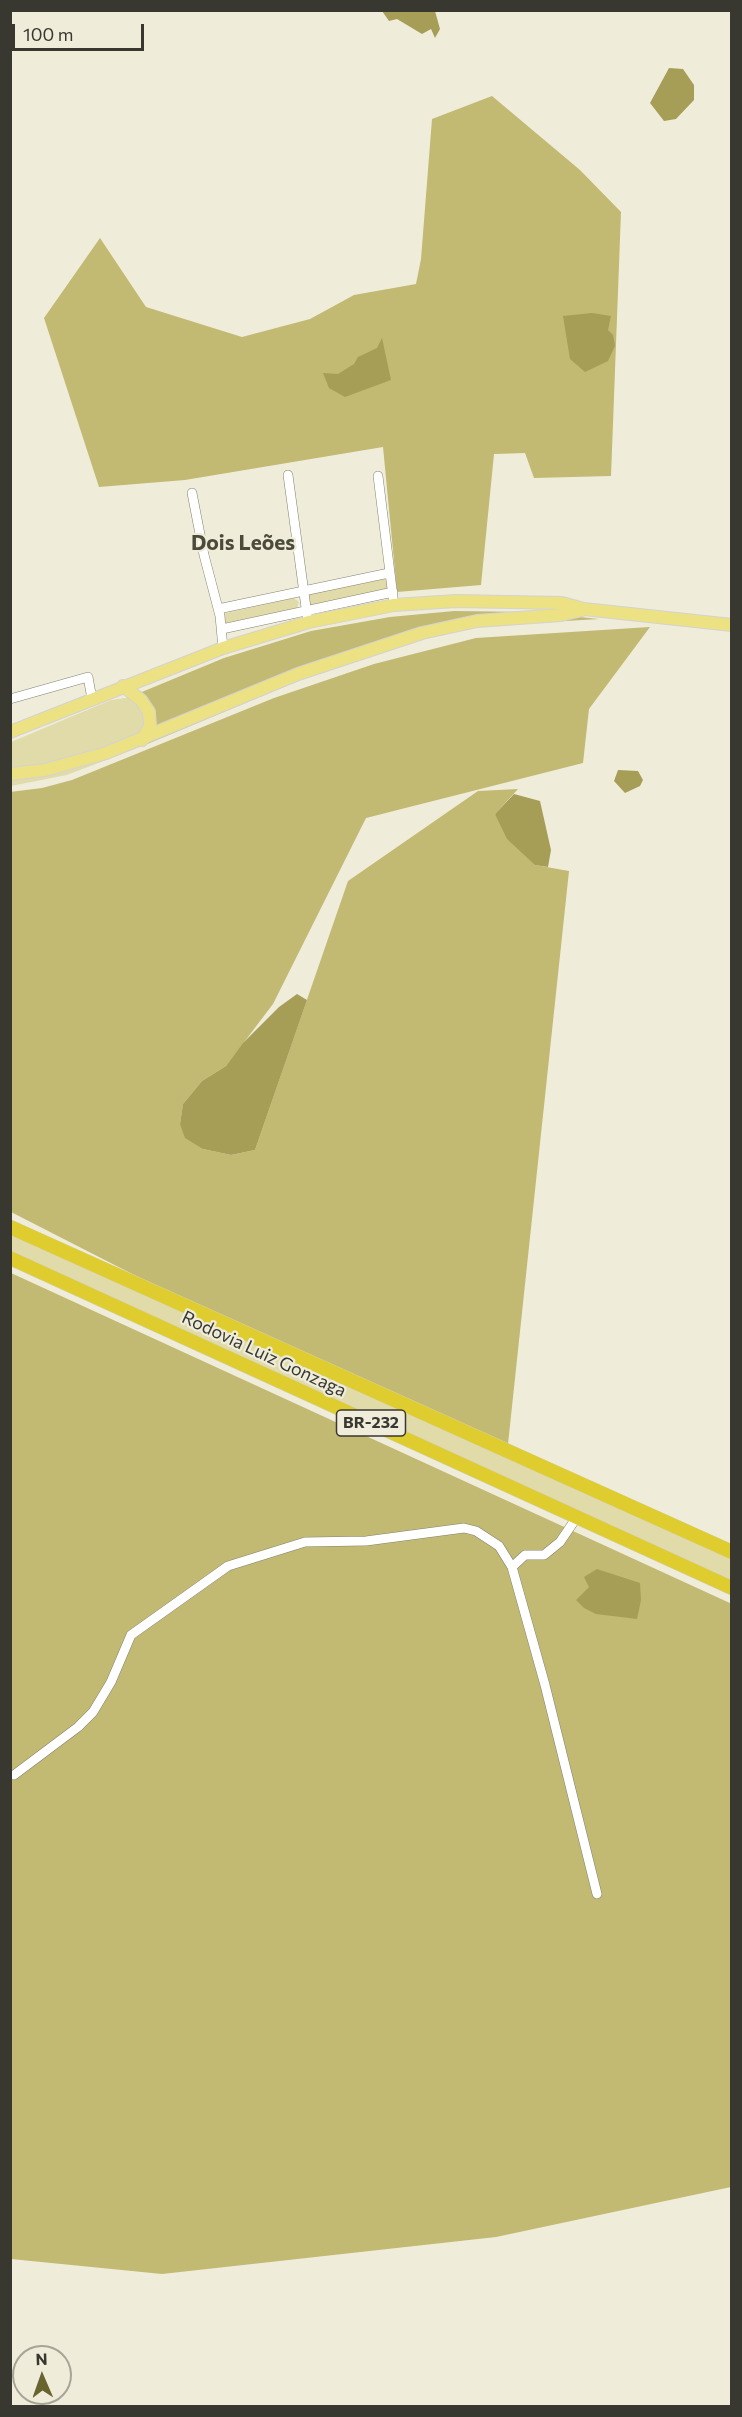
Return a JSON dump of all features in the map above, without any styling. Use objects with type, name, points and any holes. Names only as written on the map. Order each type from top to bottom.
[{"type":"highway","name":"Rodovia Luiz Gonzaga","points":[[12,1227],[732,1552]]},
{"type":"highway","name":"Rodovia Luiz Gonzaga","points":[[10,1258],[732,1588]]},
{"type":"main road","points":[[10,732],[223,648],[394,599],[562,603],[584,609],[732,625]]},
{"type":"main road","points":[[10,774],[69,765],[142,740],[298,674],[375,647],[477,621],[561,615],[584,609]]},
{"type":"main road","points":[[123,686],[141,700],[149,712],[150,726],[142,740]]},
{"type":"street","points":[[288,475],[302,591],[309,622]]},
{"type":"street","points":[[222,629],[306,610],[394,599],[378,476]]},
{"type":"street","points":[[192,493],[204,555],[218,609],[223,648]]},
{"type":"street","points":[[218,609],[390,573]]},
{"type":"street","points":[[10,699],[88,677],[92,699]]},
{"type":"street","points":[[512,1567],[525,1555],[544,1555],[560,1542],[577,1517]]},
{"type":"street","points":[[14,1775],[78,1727],[93,1712],[111,1682],[130,1635],[235,1563],[305,1542],[366,1541],[464,1528],[486,1535],[499,1546],[512,1567],[545,1685],[597,1894]]},
{"type":"shaded area","points":[[382,11],[435,11],[440,29],[435,38],[431,29],[422,34],[397,19],[389,21]]},
{"type":"shaded area","points":[[669,68],[683,69],[694,85],[694,100],[676,119],[664,121],[650,103]]},
{"type":"shaded area","points":[[492,96],[580,170],[621,212],[611,476],[534,478],[525,453],[494,454],[481,585],[397,592],[383,447],[185,480],[99,487],[44,318],[100,238],[146,307],[242,337],[310,319],[354,295],[416,284],[421,259],[432,119]]},
{"type":"shaded area","points":[[592,313],[611,316],[608,330],[613,335],[615,346],[608,361],[585,372],[570,359],[563,316]]},
{"type":"shaded area","points":[[382,338],[391,380],[345,397],[329,388],[323,373],[338,374],[354,364],[358,357],[377,348]]},
{"type":"shaded area","points":[[385,579],[388,581],[388,591],[311,606],[308,602],[308,594]]},
{"type":"shaded area","points":[[294,598],[299,602],[297,608],[226,623],[224,616],[226,613]]},
{"type":"shaded area","points":[[454,611],[531,612],[599,619],[465,627],[360,655],[145,745],[152,727],[137,694],[224,658],[311,631],[390,617]]},
{"type":"shaded area","points":[[650,627],[589,709],[583,763],[366,818],[273,1004],[226,1066],[202,1081],[183,1104],[180,1124],[203,1149],[231,1155],[255,1150],[348,881],[478,791],[518,789],[495,814],[535,865],[569,871],[508,1444],[140,1278],[11,1212],[10,792],[42,788],[72,780],[274,698],[374,664],[476,638]]},
{"type":"shaded area","points":[[132,697],[149,716],[145,745],[67,775],[11,786],[11,742],[111,700]]},
{"type":"shaded area","points":[[618,770],[638,771],[643,780],[640,786],[625,793],[614,781]]},
{"type":"shaded area","points":[[514,794],[540,801],[551,850],[548,867],[535,865],[507,839],[495,814]]},
{"type":"shaded area","points":[[297,994],[307,1000],[255,1150],[231,1155],[203,1149],[185,1138],[180,1124],[183,1104],[202,1081],[226,1066],[243,1043],[279,1007]]},
{"type":"shaded area","points":[[11,1227],[731,1555],[731,1583],[11,1258]]},
{"type":"shaded area","points":[[11,1273],[732,1604],[731,2187],[496,2237],[162,2274],[11,2259]]},
{"type":"shaded area","points":[[597,1569],[640,1583],[641,1600],[637,1619],[596,1614],[584,1608],[576,1600],[589,1587],[584,1577]]},
{"type":"district","name":"Dois Leões","points":[[243,543]]}]
